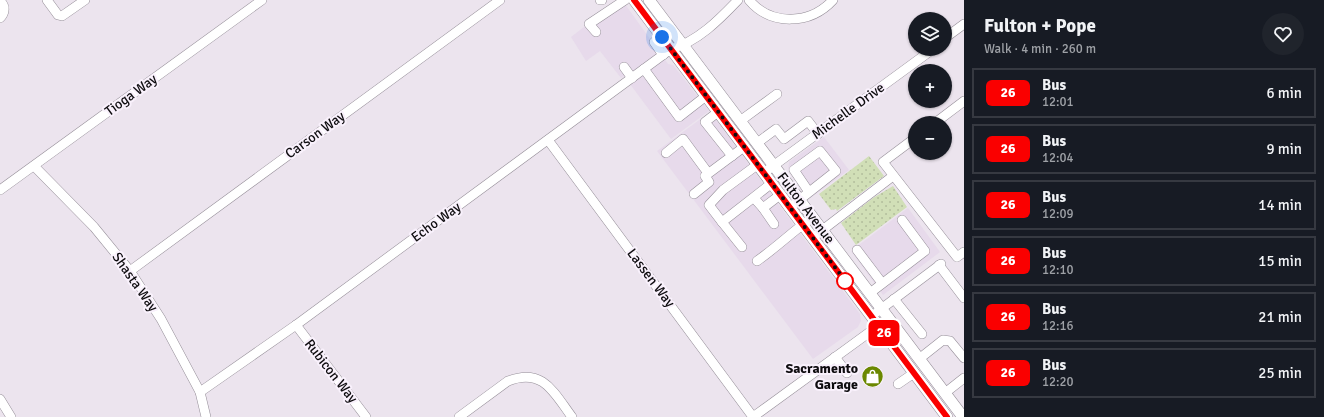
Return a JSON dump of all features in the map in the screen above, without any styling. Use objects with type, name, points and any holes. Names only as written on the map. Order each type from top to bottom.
[{"type":"main road","name":"Fulton Avenue","points":[[634,0],[667,52],[706,96],[914,372],[945,416]]},
{"type":"main road","name":"Fulton Avenue","points":[[649,0],[919,359],[945,393],[961,410]]},
{"type":"street","points":[[47,0],[58,15],[62,16],[85,0]]},
{"type":"street","name":"Tioga Way","points":[[0,190],[262,0]]},
{"type":"street","name":"Carson Way","points":[[130,271],[500,0]]},
{"type":"street","points":[[596,32],[589,24],[625,0]]},
{"type":"street","name":"Echo Way","points":[[200,392],[296,326],[667,52],[684,45],[708,29],[738,0]]},
{"type":"street","points":[[749,0],[764,13],[775,17],[792,20],[814,14],[833,0]]},
{"type":"street","points":[[0,18],[4,10],[3,1]]},
{"type":"street","points":[[952,33],[964,24]]},
{"type":"street","points":[[654,42],[667,52]]},
{"type":"street","name":"Michelle Drive","points":[[722,222],[709,205],[723,190],[760,169],[774,165],[924,56]]},
{"type":"street","points":[[624,67],[632,78]]},
{"type":"street","points":[[644,69],[679,117],[706,96]]},
{"type":"street","points":[[740,121],[776,94]]},
{"type":"street","points":[[945,116],[964,102]]},
{"type":"street","points":[[718,112],[705,122],[732,156]]},
{"type":"street","points":[[784,139],[808,121],[818,134]]},
{"type":"street","points":[[757,143],[776,129],[794,151]]},
{"type":"street","points":[[666,153],[684,139],[708,173]]},
{"type":"street","name":"Lassen Way","points":[[548,140],[753,417]]},
{"type":"street","points":[[908,143],[883,162],[957,257],[964,252]]},
{"type":"street","points":[[694,194],[709,182],[705,176],[708,173],[744,147]]},
{"type":"street","points":[[789,208],[836,171],[820,151],[794,170],[809,192]]},
{"type":"street","name":"Shasta Way","points":[[34,166],[94,227],[130,271],[161,320],[200,392],[206,417]]},
{"type":"street","points":[[812,238],[893,176]]},
{"type":"street","points":[[742,247],[722,222],[772,183]]},
{"type":"street","points":[[763,208],[780,195]]},
{"type":"street","points":[[754,198],[774,224]]},
{"type":"street","points":[[757,260],[781,243],[812,217]]},
{"type":"street","points":[[870,293],[924,251],[902,220]]},
{"type":"street","points":[[857,250],[882,283]]},
{"type":"street","points":[[871,316],[940,264],[964,298]]},
{"type":"street","points":[[894,299],[922,334]]},
{"type":"street","points":[[753,417],[889,318]]},
{"type":"street","name":"Rubicon Way","points":[[296,326],[366,417]]},
{"type":"street","points":[[919,359],[944,340],[950,341],[964,358]]},
{"type":"street","points":[[835,357],[847,373]]},
{"type":"street","points":[[898,384],[914,372]]},
{"type":"street","points":[[459,417],[508,381],[517,378],[529,377],[547,384],[572,417]]},
{"type":"street","points":[[945,393],[964,378]]},
{"type":"street","points":[[0,399],[11,417]]},
{"type":"shaded area","points":[[619,0],[622,0],[668,64],[673,65],[709,111],[671,139],[624,76],[621,78],[600,51],[586,61],[571,37]]},
{"type":"shaded area","points":[[710,112],[860,314],[861,321],[858,327],[813,359],[657,151]]},
{"type":"shaded area","points":[[824,137],[849,170],[810,198],[788,170],[789,162]]},
{"type":"shaded area","points":[[908,208],[940,252],[883,295],[851,251]]},
{"type":"green space","points":[[869,156],[884,176],[837,211],[836,209],[831,210],[819,194]]},
{"type":"green space","points":[[893,186],[907,207],[856,245],[841,223],[873,198]]},
{"type":"bus line","name":"26","points":[[634,0],[763,174],[772,183],[789,208],[947,417]]},
{"type":"place","name":"Sacramento Garage","points":[[873,376]]},
{"type":"route","points":[[662,37],[763,174],[772,183],[789,208],[846,282],[845,281]]}]
